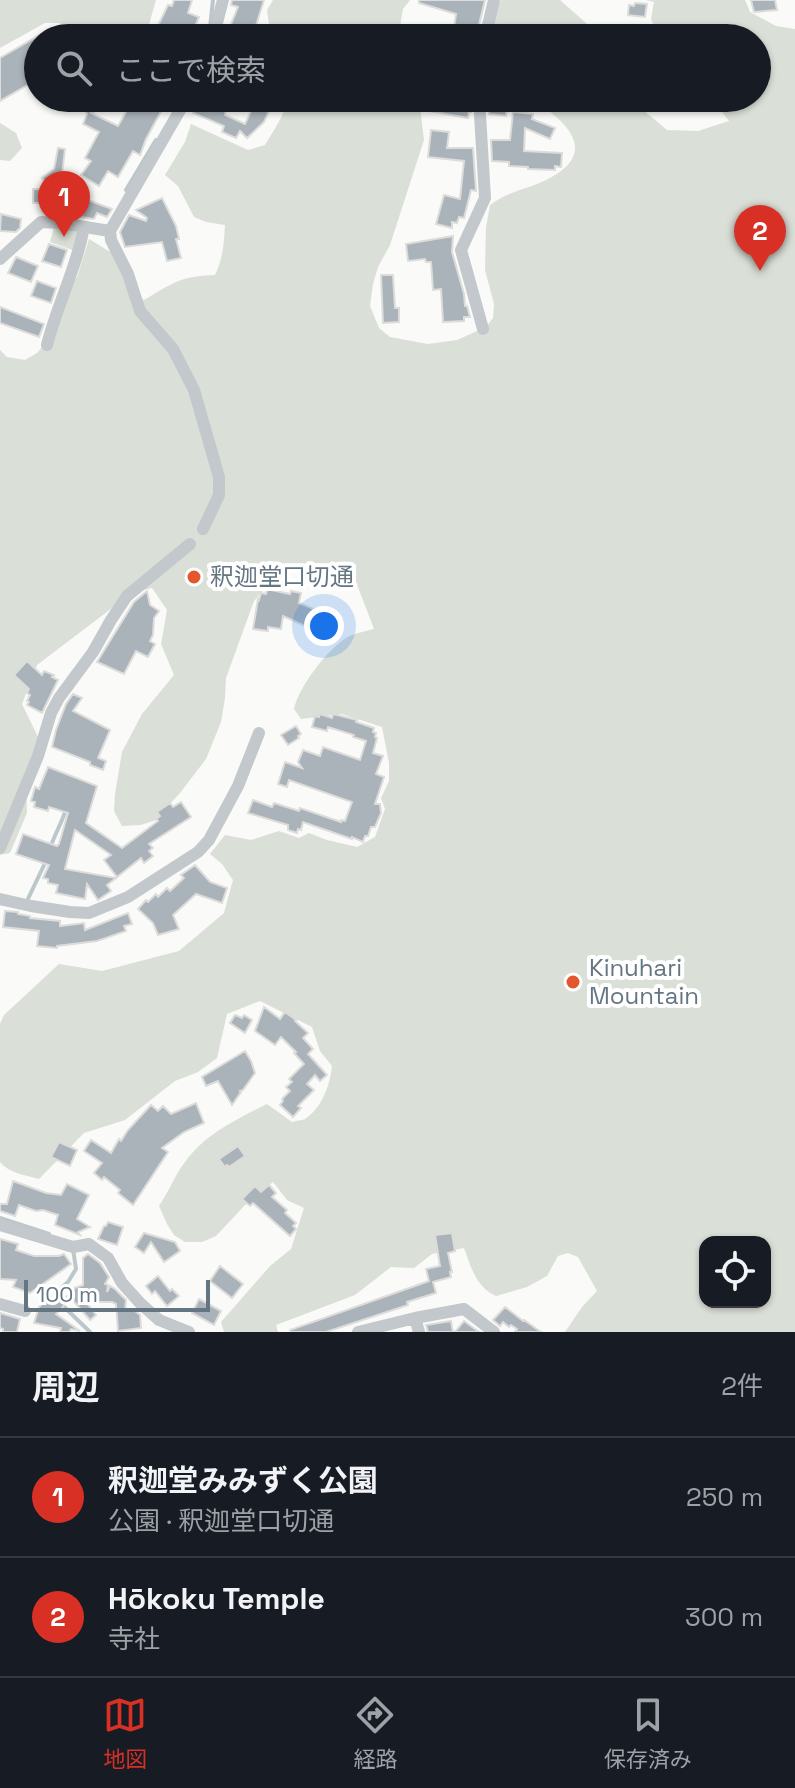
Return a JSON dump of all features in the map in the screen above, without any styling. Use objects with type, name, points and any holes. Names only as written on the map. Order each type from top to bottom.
[{"type":"street","points":[[217,24],[223,0]]},
{"type":"street","points":[[488,24],[494,0]]},
{"type":"street","points":[[179,112],[110,231],[140,311],[173,349],[194,390],[219,477],[219,495],[203,529]]},
{"type":"street","points":[[480,112],[485,198],[461,250],[483,329]]},
{"type":"street","points":[[0,259],[41,222],[110,231]]},
{"type":"street","points":[[47,345],[53,319],[80,249],[84,227]]},
{"type":"street","points":[[0,848],[59,698],[93,652],[127,596],[190,544]]},
{"type":"street","points":[[0,899],[89,913],[128,897],[198,852],[209,840],[238,786],[259,733]]},
{"type":"street","points":[[0,1225],[73,1247],[89,1244],[108,1258],[122,1283],[159,1320],[189,1332]]},
{"type":"street","points":[[0,1304],[25,1311]]},
{"type":"street","points":[[358,1332],[464,1309],[494,1332]]},
{"type":"street","points":[[415,1318],[419,1332]]},
{"type":"shaded area","points":[[0,0],[156,0],[149,24],[24,24],[24,35],[0,48]]},
{"type":"shaded area","points":[[273,0],[410,0],[403,9],[400,24],[269,24],[267,10]]},
{"type":"shaded area","points":[[501,0],[560,0],[587,24],[492,24]]},
{"type":"shaded area","points":[[646,0],[745,0],[750,12],[776,26],[795,29],[795,1332],[565,1332],[597,1291],[578,1257],[568,1253],[558,1256],[547,1276],[527,1287],[496,1296],[479,1282],[464,1248],[432,1254],[414,1268],[391,1267],[355,1295],[276,1325],[278,1332],[224,1332],[221,1322],[270,1266],[291,1249],[304,1208],[287,1200],[273,1182],[245,1205],[216,1236],[202,1242],[185,1242],[174,1235],[159,1206],[193,1152],[222,1128],[267,1104],[292,1122],[305,1119],[316,1109],[327,1088],[332,1066],[320,1051],[312,1027],[260,1001],[227,1014],[217,1058],[198,1072],[175,1081],[125,1120],[84,1133],[39,1179],[13,1171],[0,1162],[0,1024],[4,1015],[59,964],[102,971],[179,951],[224,913],[233,880],[210,854],[225,835],[251,840],[279,831],[299,838],[309,833],[357,847],[375,837],[385,809],[381,798],[389,781],[382,727],[342,714],[301,719],[294,709],[307,681],[328,653],[354,634],[374,629],[358,587],[287,564],[254,601],[226,678],[221,722],[206,759],[154,821],[122,826],[114,811],[122,752],[142,714],[174,675],[161,644],[167,610],[152,588],[124,594],[112,608],[37,665],[22,704],[39,739],[26,773],[27,813],[10,853],[0,855],[0,350],[7,357],[25,360],[37,353],[56,329],[67,291],[77,277],[89,239],[112,253],[127,279],[127,289],[144,300],[178,282],[215,275],[224,245],[225,225],[194,217],[178,186],[165,175],[185,142],[191,124],[248,150],[265,145],[283,112],[421,112],[424,140],[390,245],[378,267],[370,306],[379,328],[390,337],[428,344],[457,340],[486,327],[493,318],[494,304],[485,270],[490,205],[506,195],[544,181],[573,158],[575,147],[572,136],[550,112],[646,112],[667,130],[698,131],[729,121],[722,112],[771,112],[771,24],[653,24],[654,2]]},
{"type":"shaded area","points":[[0,123],[16,133],[22,148],[10,161],[0,160]]},
{"type":"shaded area","points":[[54,227],[78,232],[75,251],[50,242]]},
{"type":"building","points":[[174,0],[192,0],[188,13],[199,17],[196,24],[159,24],[168,5],[172,6]]},
{"type":"building","points":[[232,0],[264,0],[257,24],[231,24],[238,7],[231,5]]},
{"type":"building","points":[[419,0],[485,0],[479,24],[455,24],[456,14],[419,3]]},
{"type":"building","points":[[751,0],[775,0],[777,10],[754,12]]},
{"type":"building","points":[[635,3],[647,4],[645,17],[628,15],[629,5],[634,6]]},
{"type":"building","points":[[24,44],[24,87],[0,101],[0,58]]},
{"type":"building","points":[[86,112],[93,112],[91,113],[118,126],[126,112],[161,112],[140,155],[133,151],[118,177],[108,171],[99,186],[81,175],[91,161],[85,158],[99,132],[83,124]]},
{"type":"building","points":[[226,112],[225,115],[245,124],[251,112],[269,112],[264,122],[247,138],[240,131],[236,138],[222,132],[224,126],[193,113]]},
{"type":"building","points":[[435,112],[469,112],[468,118]]},
{"type":"building","points":[[489,112],[507,112],[506,116]]},
{"type":"building","points":[[513,112],[533,114],[532,119],[555,128],[550,139],[525,128],[524,151],[562,153],[561,167],[555,166],[555,170],[528,169],[509,166],[509,162],[492,161],[491,140],[510,140]]},
{"type":"building","points":[[431,130],[449,132],[447,148],[473,148],[476,191],[471,190],[464,218],[459,217],[457,223],[452,222],[452,228],[436,224],[444,195],[460,199],[464,161],[428,157]]},
{"type":"building","points":[[58,148],[65,149],[57,198],[52,192],[52,203],[33,203],[33,189],[50,189],[42,178],[54,169]]},
{"type":"building","points":[[162,198],[176,226],[181,258],[167,261],[162,242],[125,247],[120,232],[129,215],[146,221],[147,218],[136,210]]},
{"type":"building","points":[[88,200],[112,209],[107,217],[97,213],[94,219],[81,217]]},
{"type":"building","points":[[1,214],[21,219],[20,228],[16,232],[0,231]]},
{"type":"building","points":[[453,236],[452,252],[470,317],[464,317],[464,321],[443,322],[441,289],[433,290],[431,262],[425,259],[408,261],[406,244]]},
{"type":"building","points":[[49,244],[67,250],[61,267],[42,261]]},
{"type":"building","points":[[16,257],[38,266],[31,282],[8,273]]},
{"type":"building","points":[[381,275],[393,275],[399,322],[383,323]]},
{"type":"building","points":[[37,281],[56,288],[51,303],[31,296]]},
{"type":"building","points":[[0,307],[44,324],[39,337],[0,323]]},
{"type":"building","points":[[267,589],[301,593],[299,603],[321,612],[314,630],[283,616],[281,629],[253,629],[258,599],[261,593],[266,594]]},
{"type":"building","points":[[147,591],[150,605],[159,611],[154,618],[150,641],[155,644],[148,657],[136,651],[124,674],[97,662],[134,602]]},
{"type":"building","points":[[27,661],[42,675],[44,671],[58,680],[42,713],[27,705],[29,689],[14,675]]},
{"type":"building","points":[[73,694],[82,698],[73,711],[110,730],[98,758],[106,761],[103,770],[52,747],[66,704]]},
{"type":"building","points":[[320,714],[357,720],[374,728],[373,732],[376,733],[373,753],[383,756],[376,774],[384,777],[375,804],[380,804],[381,813],[363,842],[303,822],[297,833],[288,830],[288,825],[248,813],[253,800],[272,807],[274,803],[299,811],[300,808],[345,821],[352,802],[289,780],[287,787],[278,784],[285,762],[302,768],[298,762],[303,750],[320,756],[323,747],[360,760],[366,741],[328,727],[327,731],[312,727],[315,716],[319,717]]},
{"type":"building","points":[[296,726],[301,734],[288,745],[281,735]]},
{"type":"building","points":[[48,767],[97,786],[86,823],[122,848],[158,821],[156,819],[160,816],[157,812],[170,803],[173,807],[181,802],[191,817],[149,844],[153,848],[149,851],[153,856],[144,863],[141,858],[117,877],[104,860],[111,855],[75,830],[65,869],[116,878],[107,885],[111,891],[98,900],[87,884],[85,899],[56,893],[58,885],[48,883],[48,879],[43,878],[49,865],[16,854],[23,834],[57,846],[59,844],[68,813],[49,807],[48,811],[34,807],[35,802],[31,801],[35,787],[39,789]]},
{"type":"building","points":[[195,865],[210,882],[227,888],[222,903],[196,894],[173,915],[179,929],[158,935],[153,923],[138,909],[156,894],[158,897],[167,888],[170,891],[184,878],[181,875]]},
{"type":"building","points":[[5,911],[18,912],[30,918],[60,921],[60,926],[84,923],[85,930],[128,913],[132,924],[124,926],[126,931],[97,941],[57,948],[37,946],[39,931],[3,927]]},
{"type":"building","points":[[264,1007],[280,1019],[285,1012],[296,1020],[308,1033],[303,1038],[313,1049],[308,1054],[327,1075],[320,1081],[315,1075],[307,1084],[314,1090],[298,1106],[301,1108],[293,1117],[280,1105],[290,1091],[286,1087],[292,1082],[289,1079],[304,1064],[281,1037],[275,1045],[255,1031]]},
{"type":"building","points":[[235,1015],[242,1018],[244,1015],[252,1020],[245,1033],[230,1023]]},
{"type":"building","points":[[245,1051],[255,1073],[232,1105],[218,1081],[206,1086],[202,1077]]},
{"type":"building","points":[[196,1103],[204,1123],[184,1132],[162,1148],[168,1152],[133,1205],[118,1193],[120,1190],[94,1173],[102,1163],[84,1151],[91,1140],[111,1153],[119,1139],[121,1141],[151,1105],[158,1111],[163,1106],[171,1114]]},
{"type":"building","points":[[59,1142],[77,1150],[70,1166],[51,1157]]},
{"type":"building","points":[[238,1146],[245,1156],[225,1167],[219,1159]]},
{"type":"building","points":[[13,1181],[61,1195],[67,1184],[89,1195],[77,1219],[90,1227],[78,1232],[80,1235],[55,1225],[58,1215],[43,1210],[36,1211],[19,1205],[15,1216],[0,1211],[0,1204],[7,1204]]},
{"type":"building","points":[[269,1185],[276,1193],[272,1197],[296,1223],[293,1226],[296,1229],[290,1236],[253,1203],[250,1206],[242,1199],[255,1186],[261,1192]]},
{"type":"building","points":[[108,1222],[123,1227],[117,1245],[98,1239]]},
{"type":"building","points":[[144,1233],[175,1242],[180,1251],[164,1262],[151,1242],[144,1253],[135,1247]]},
{"type":"building","points":[[452,1233],[455,1251],[448,1253],[451,1277],[433,1282],[436,1293],[326,1332],[291,1332],[429,1281],[426,1269],[440,1266],[435,1235]]},
{"type":"building","points":[[0,1239],[18,1244],[16,1250],[34,1256],[64,1254],[71,1264],[30,1293],[13,1287],[16,1280],[0,1279]]},
{"type":"building","points":[[88,1254],[100,1263],[109,1277],[105,1284],[108,1285],[107,1292],[110,1286],[115,1289],[126,1300],[125,1311],[135,1311],[140,1315],[141,1328],[118,1331],[116,1304],[112,1302],[86,1302],[96,1315],[90,1320],[71,1298],[56,1314],[80,1331],[71,1329],[60,1332],[61,1328],[34,1323],[39,1307],[48,1298],[54,1304],[70,1294],[69,1290],[83,1285],[83,1258]]},
{"type":"building","points":[[220,1266],[243,1284],[232,1298],[210,1281]]},
{"type":"building","points":[[158,1276],[170,1291],[172,1289],[179,1296],[167,1306],[155,1291],[152,1294],[146,1286]]},
{"type":"building","points":[[199,1299],[221,1311],[214,1325],[192,1313]]},
{"type":"building","points":[[505,1307],[541,1332],[515,1332],[517,1329],[503,1322],[500,1326],[493,1320]]},
{"type":"building","points":[[0,1313],[20,1319],[17,1332],[3,1332]]},
{"type":"building","points":[[451,1321],[453,1332],[428,1332],[426,1325]]},
{"type":"building","points":[[464,1321],[479,1332],[455,1332]]},
{"type":"waterway","points":[[210,24],[213,0]]},
{"type":"waterway","points":[[126,190],[156,140]]},
{"type":"waterway","points":[[50,849],[66,809]]},
{"type":"waterway","points":[[26,903],[46,861]]},
{"type":"waterway","points":[[0,1218],[49,1234]]},
{"type":"waterway","points":[[73,1249],[76,1269],[68,1282],[55,1293],[58,1301],[90,1332]]},
{"type":"place","name":"釈迦堂みみずく公園","points":[[64,237]]},
{"type":"place","name":"Hōkoku Temple","points":[[760,271]]},
{"type":"place","name":"釈迦堂口切通","points":[[194,577]]},
{"type":"place","name":"Kinuhari Mountain","points":[[573,982]]}]
